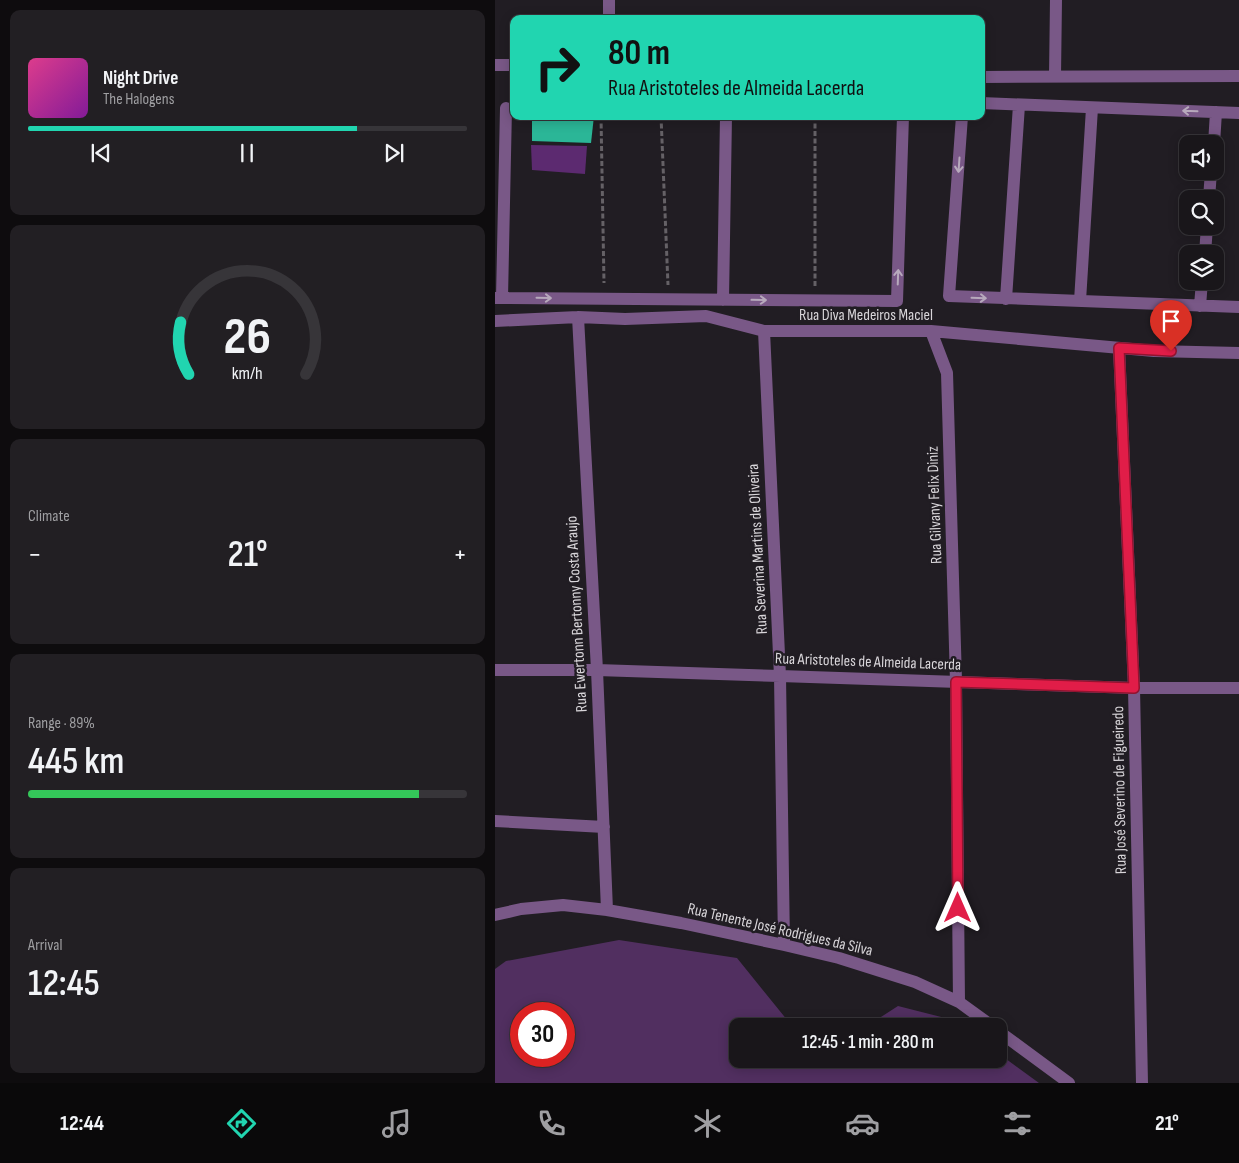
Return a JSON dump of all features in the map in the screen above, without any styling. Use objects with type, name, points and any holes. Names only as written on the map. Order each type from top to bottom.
[{"type":"street","points":[[609,0],[609,15]]},
{"type":"street","points":[[1055,76],[1056,0]]},
{"type":"street","points":[[495,65],[510,65]]},
{"type":"street","points":[[985,77],[1239,76]]},
{"type":"street","points":[[985,103],[1239,113]]},
{"type":"street","points":[[1006,299],[1019,105]]},
{"type":"street","points":[[505,108],[498,298],[897,302],[903,120]]},
{"type":"street","points":[[1080,301],[1092,108]]},
{"type":"street","points":[[1214,135],[1216,112]]},
{"type":"street","points":[[723,300],[726,120]]},
{"type":"street","points":[[962,120],[949,296],[1239,307]]},
{"type":"street","points":[[1201,306],[1202,290]]},
{"type":"street","name":"Rua Diva Medeiros Maciel","points":[[495,321],[578,317],[625,319],[706,316],[764,331],[931,331],[1154,351],[1239,354]]},
{"type":"street","name":"Rua Ewertonn Bertonny Costa Araujo","points":[[578,317],[597,670],[607,910]]},
{"type":"street","name":"Rua Severina Martins de Oliveira","points":[[764,331],[780,676],[784,945]]},
{"type":"street","name":"Rua Gilvany Felix Diniz","points":[[931,331],[947,373],[956,682],[959,1002]]},
{"type":"street","name":"Rua José Severino de Figueiredo","points":[[1119,348],[1134,688],[1141,1083]]},
{"type":"street","name":"Rua Aristoteles de Almeida Lacerda","points":[[495,670],[597,670],[1134,688],[1239,688]]},
{"type":"street","points":[[495,822],[604,827]]},
{"type":"street","name":"Rua Tenente José Rodrigues da Silva","points":[[495,915],[521,909],[563,905],[681,922],[839,958],[905,979],[959,1002],[981,1018]]},
{"type":"street","points":[[1007,1037],[1069,1083]]},
{"type":"path","points":[[601,120],[604,299]]},
{"type":"path","points":[[661,120],[669,300]]},
{"type":"path","points":[[815,120],[815,301]]},
{"type":"shaded area","points":[[531,145],[587,146],[585,174],[532,170]]},
{"type":"shaded area","points":[[619,940],[737,958],[786,1018],[729,1018],[729,1068],[1007,1068],[1007,1060],[1039,1083],[495,1083],[495,969],[506,961]]},
{"type":"shaded area","points":[[898,1006],[945,1018],[879,1018]]},
{"type":"building","points":[[532,120],[594,120],[591,143],[532,141]]},
{"type":"route","points":[[958,908],[956,682],[1134,688],[1119,348],[1171,351]]}]
